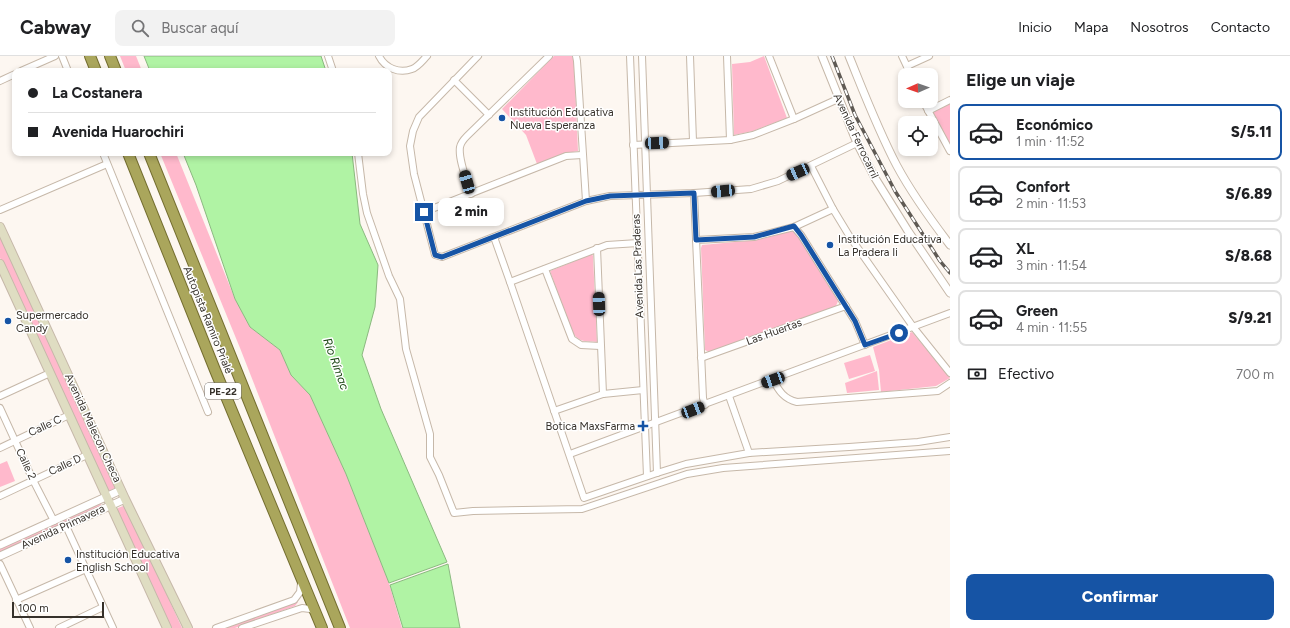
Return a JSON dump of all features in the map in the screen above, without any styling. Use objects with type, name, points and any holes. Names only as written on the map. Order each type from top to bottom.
[{"type":"highway","points":[[90,56],[95,68]]},
{"type":"highway","points":[[110,56],[115,68]]},
{"type":"highway","name":"Autopista Ramiro Prialé","points":[[129,156],[215,370],[322,628]]},
{"type":"highway","name":"Autopista Ramiro Prialé","points":[[150,156],[340,628]]},
{"type":"main road","name":"Avenida Malecon Checa","points":[[0,227],[125,499],[188,628]]},
{"type":"main road","name":"Avenida Malecon Checa","points":[[0,264],[3,280],[50,373],[167,628]]},
{"type":"street","points":[[28,68],[55,56]]},
{"type":"street","points":[[62,56],[67,68]]},
{"type":"street","points":[[328,56],[332,68]]},
{"type":"street","points":[[379,56],[382,62],[390,68]]},
{"type":"street","points":[[392,69],[395,70],[413,69],[427,56]]},
{"type":"street","points":[[478,56],[419,117],[413,131],[410,146],[414,174],[435,255],[442,257],[586,201],[610,196],[751,189],[778,181],[857,144]]},
{"type":"street","points":[[471,194],[461,160],[461,145],[467,136],[549,56]]},
{"type":"street","points":[[576,56],[586,201]]},
{"type":"street","name":"Avenida Las Praderas","points":[[630,56],[647,476]]},
{"type":"street","name":"Avenida Las Praderas","points":[[642,56],[657,473]]},
{"type":"street","points":[[690,56],[693,141]]},
{"type":"street","points":[[727,56],[730,140]]},
{"type":"street","points":[[769,56],[794,119]]},
{"type":"street","name":"Avenida Ferrocarril","points":[[822,56],[857,144],[875,178],[908,231],[950,293]]},
{"type":"street","points":[[849,56],[873,117],[897,166],[914,195],[950,245]]},
{"type":"street","points":[[902,56],[907,66],[929,56]]},
{"type":"street","points":[[0,81],[12,75]]},
{"type":"street","points":[[454,80],[489,115]]},
{"type":"street","points":[[633,145],[730,140],[754,135],[794,119],[838,98]]},
{"type":"street","points":[[928,111],[950,100]]},
{"type":"street","points":[[927,108],[950,150]]},
{"type":"street","points":[[424,212],[566,156],[582,155]]},
{"type":"street","points":[[103,156],[208,412]]},
{"type":"street","points":[[358,156],[367,213],[387,272],[400,299],[406,349],[430,434],[430,457],[454,513],[473,511],[582,509],[687,474],[723,468],[950,450]]},
{"type":"street","points":[[0,210],[107,164]]},
{"type":"street","points":[[811,166],[850,237],[914,328],[950,373]]},
{"type":"street","points":[[694,193],[703,398],[705,405]]},
{"type":"street","points":[[696,240],[754,237],[794,226],[833,208]]},
{"type":"street","points":[[794,226],[855,321],[865,345]]},
{"type":"street","points":[[494,237],[584,498],[686,464],[749,453],[918,442],[950,437]]},
{"type":"street","points":[[510,282],[597,248],[607,245],[638,243]]},
{"type":"street","points":[[597,248],[602,394]]},
{"type":"street","points":[[545,269],[572,339],[581,345],[600,346]]},
{"type":"street","name":"Las Huertas","points":[[701,358],[846,306]]},
{"type":"street","points":[[570,454],[645,428],[914,328],[950,313]]},
{"type":"street","points":[[0,396],[50,373]]},
{"type":"street","points":[[773,380],[779,391],[786,398],[797,402],[938,391],[950,383]]},
{"type":"street","points":[[554,411],[602,394],[643,390]]},
{"type":"street","points":[[729,396],[749,453]]},
{"type":"street","name":"Calle 2","points":[[0,408],[33,480],[54,521]]},
{"type":"street","name":"Calle C","points":[[0,448],[69,415]]},
{"type":"street","name":"Calle D","points":[[0,496],[87,455]]},
{"type":"street","name":"Avenida Primavera","points":[[0,545],[121,490]]},
{"type":"street","name":"Avenida Primavera","points":[[0,556],[125,499]]},
{"type":"street","points":[[66,526],[113,628]]},
{"type":"street","points":[[0,564],[30,628]]},
{"type":"street","points":[[16,600],[86,569]]},
{"type":"street","points":[[216,628],[294,600],[300,592],[300,577]]},
{"type":"street","points":[[59,628],[103,607]]},
{"type":"street","points":[[242,628],[302,608],[310,609],[315,612]]},
{"type":"shaded area","points":[[120,56],[136,56],[141,68],[125,68]]},
{"type":"shaded area","points":[[554,56],[572,56],[574,62],[578,151],[562,154],[537,164],[526,135],[502,109]]},
{"type":"shaded area","points":[[764,56],[787,118],[753,131],[734,135],[732,64],[750,62]]},
{"type":"shaded area","points":[[950,104],[950,144],[938,121],[938,116],[935,116],[933,112]]},
{"type":"shaded area","points":[[161,156],[177,156],[235,299],[250,327],[280,350],[291,375],[310,395],[346,474],[389,583],[402,628],[350,628],[240,348]]},
{"type":"shaded area","points":[[792,231],[797,234],[838,301],[836,306],[711,353],[705,350],[702,245],[757,240]]},
{"type":"shaded area","points":[[0,234],[116,484],[115,488],[109,491],[106,490],[0,258]]},
{"type":"shaded area","points":[[592,254],[597,342],[580,340],[572,332],[550,271]]},
{"type":"shaded area","points":[[912,332],[950,378],[936,386],[881,392],[879,370],[873,347]]},
{"type":"shaded area","points":[[870,355],[875,371],[849,379],[844,363]]},
{"type":"shaded area","points":[[877,371],[879,390],[847,393],[845,383]]},
{"type":"shaded area","points":[[7,461],[15,481],[0,487],[0,464]]},
{"type":"shaded area","points":[[100,503],[102,506],[0,554],[0,548]]},
{"type":"shaded area","points":[[123,506],[127,508],[182,628],[170,628],[117,511],[118,508]]},
{"type":"shaded area","points":[[298,602],[295,606],[235,628],[224,628]]},
{"type":"water","points":[[144,56],[321,56],[325,68],[149,68]]},
{"type":"water","name":"Río Rímac","points":[[184,156],[352,156],[360,224],[378,265],[375,307],[362,355],[381,409],[447,562],[389,583],[346,474],[310,395],[291,375],[280,350],[250,327],[235,299],[196,185]]},
{"type":"water","points":[[448,564],[460,628],[403,628],[390,585]]},
{"type":"railway","points":[[832,56],[855,115],[895,191],[940,261],[950,273]]},
{"type":"place","name":"Institución Educativa Nueva Esperanza","points":[[502,118]]},
{"type":"place","name":"Institución Educativa La Pradera Ii","points":[[830,245]]},
{"type":"place","name":"Supermercado Candy","points":[[8,321]]},
{"type":"place","name":"Botica MaxsFarma","points":[[643,426]]},
{"type":"place","name":"Institución Educativa English School","points":[[68,560]]},
{"type":"route","points":[[424,212],[435,255],[442,257],[586,201],[610,196],[694,193],[696,240],[754,237],[794,226],[855,321],[865,345],[899,333]]}]
